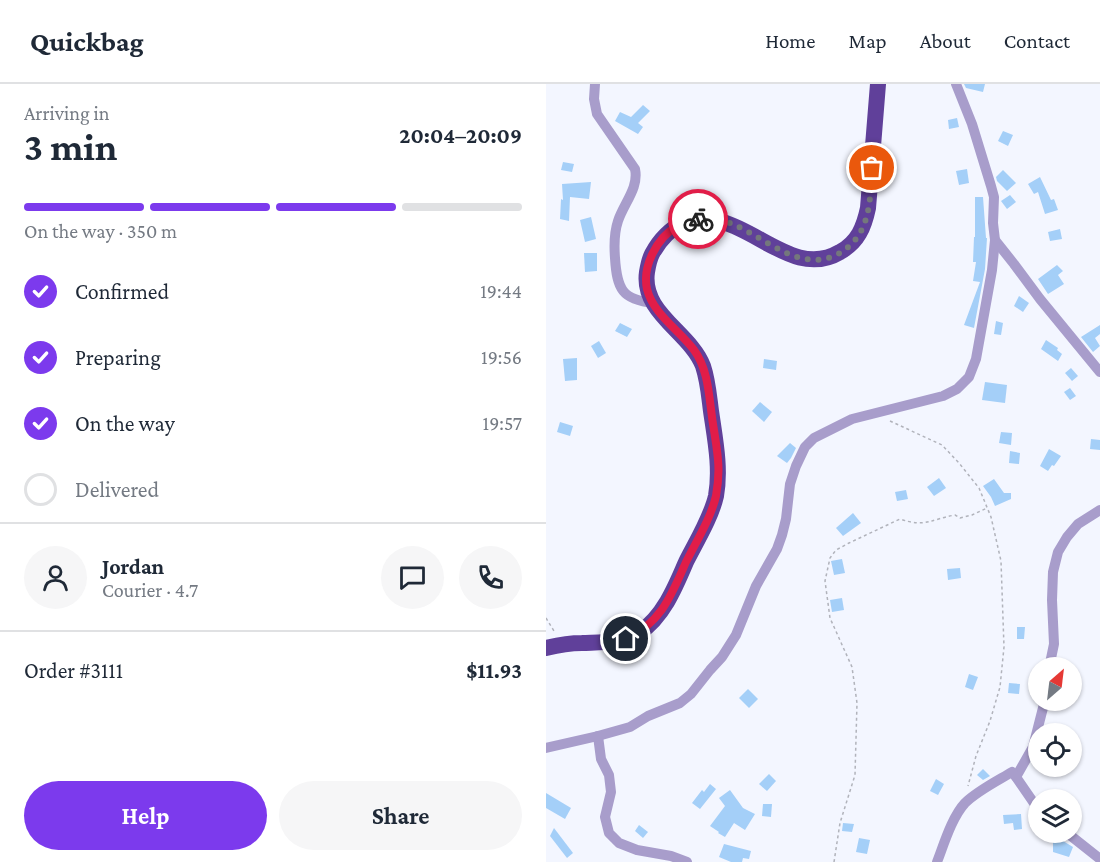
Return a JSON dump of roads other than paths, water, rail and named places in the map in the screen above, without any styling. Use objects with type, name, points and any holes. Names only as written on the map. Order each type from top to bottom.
[{"type":"highway","points":[[546,648],[626,639],[650,624],[659,615],[679,580],[715,498],[718,461],[707,381],[695,351],[673,328],[654,303],[647,288],[651,256],[663,238],[676,226],[703,218],[736,226],[772,246],[806,259],[831,257],[852,244],[865,223],[868,208],[878,84]]},
{"type":"street","points":[[596,84],[594,99],[597,114],[635,169],[637,177],[615,233],[616,276],[623,292],[631,298],[639,302],[654,303]]},
{"type":"street","points":[[546,748],[630,726],[680,703],[698,687],[736,635],[756,586],[777,549],[786,519],[790,483],[805,447],[814,438],[852,419],[943,396],[957,389],[969,377],[977,353],[992,270],[995,240],[994,197],[980,147],[956,84]]},
{"type":"street","points":[[995,240],[1100,372]]},
{"type":"street","points":[[1051,657],[1054,644],[1053,572],[1058,552],[1066,537],[1077,524],[1100,510]]},
{"type":"street","points":[[1016,777],[1033,747],[1042,711]]},
{"type":"street","points":[[598,736],[602,759],[609,775],[611,792],[605,817],[609,833],[619,843],[628,847],[671,856],[687,862]]},
{"type":"street","points":[[937,862],[951,826],[964,804],[1012,772],[1028,794]]},
{"type":"street","points":[[1080,843],[1100,859]]}]
